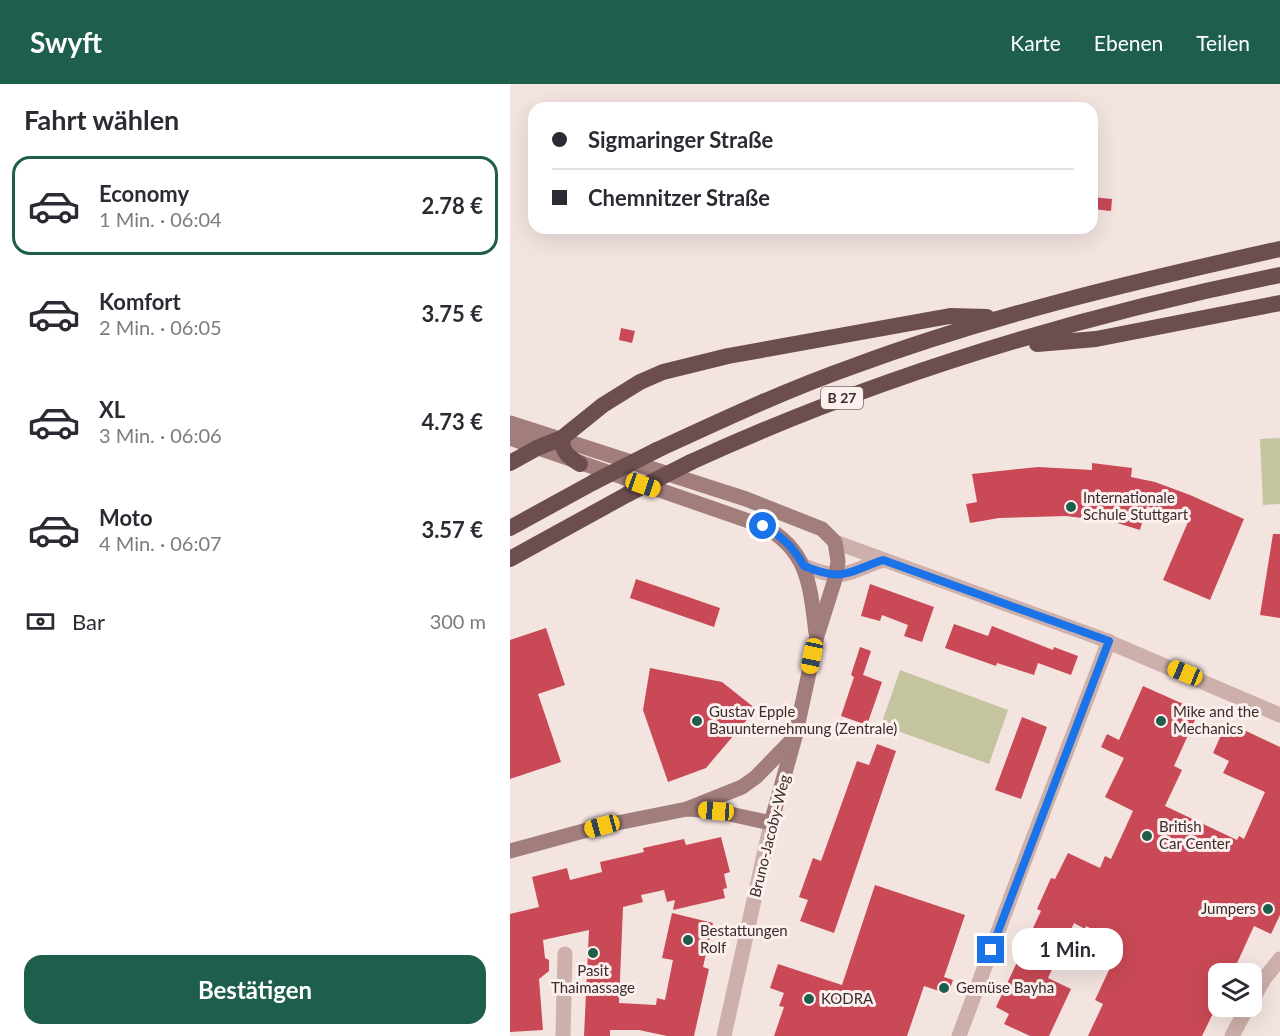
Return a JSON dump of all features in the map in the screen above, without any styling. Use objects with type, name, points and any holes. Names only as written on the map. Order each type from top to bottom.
[{"type":"highway","name":"B 27","points":[[510,528],[657,450],[772,397],[832,374],[934,338],[1003,317],[1149,279],[1280,249]]},
{"type":"highway","name":"B 27","points":[[510,559],[691,462],[824,404],[997,347],[1181,298],[1280,275]]},
{"type":"highway","points":[[997,347],[1096,339],[1280,303]]},
{"type":"highway","name":"B 27","points":[[562,438],[603,405],[640,382],[691,364],[950,316],[1003,317]]},
{"type":"highway","points":[[510,463],[537,448],[562,438],[562,448],[566,455],[580,464]]},
{"type":"main road","points":[[510,423],[562,438],[798,519],[822,530],[835,542]]},
{"type":"main road","points":[[510,438],[763,526],[778,534],[794,548],[804,566]]},
{"type":"main road","name":"Bruno-Jacoby-Weg","points":[[771,823],[795,737],[817,636],[836,576],[838,561],[835,542]]},
{"type":"main road","name":"Bruno-Jacoby-Weg","points":[[804,566],[817,636]]},
{"type":"main road","points":[[510,851],[602,826],[687,809],[742,787],[756,777],[795,737]]},
{"type":"main road","points":[[687,809],[716,811],[771,823]]},
{"type":"street","points":[[835,542],[1109,641],[1280,715]]},
{"type":"street","points":[[804,566],[836,576],[845,575],[883,560]]},
{"type":"street","points":[[964,1035],[1023,861],[1109,641]]},
{"type":"street","name":"Bruno-Jacoby-Weg","points":[[724,1036],[771,823]]},
{"type":"street","points":[[563,1036],[565,954]]},
{"type":"street","points":[[1262,983],[1280,959]]},
{"type":"street","points":[[1232,1036],[1242,1017]]},
{"type":"green space","points":[[1280,438],[1280,504],[1263,505],[1260,439]]},
{"type":"green space","points":[[900,670],[1008,710],[989,764],[881,725]]},
{"type":"building","points":[[1098,198],[1112,199],[1111,211],[1098,210]]},
{"type":"building","points":[[621,328],[635,331],[632,343],[619,340]]},
{"type":"building","name":"Internationale Schule Stuttgart","points":[[1092,463],[1132,468],[1131,477],[1155,482],[1190,495],[1244,519],[1210,600],[1163,580],[1188,522],[1147,506],[1140,530],[1114,522],[1066,516],[999,518],[970,523],[966,504],[977,502],[972,474],[1038,467],[1092,470]]},
{"type":"building","points":[[1273,534],[1280,534],[1280,618],[1260,615]]},
{"type":"building","points":[[636,579],[720,608],[714,627],[630,598]]},
{"type":"building","points":[[870,584],[934,607],[922,642],[904,636],[908,625],[882,615],[880,621],[861,616]]},
{"type":"building","points":[[954,624],[988,636],[992,626],[1053,650],[1054,647],[1078,656],[1071,675],[1038,663],[1034,675],[997,663],[996,666],[945,648]]},
{"type":"building","points":[[546,628],[565,685],[538,694],[561,762],[510,779],[510,640]]},
{"type":"building","points":[[860,647],[871,651],[863,675],[882,682],[867,725],[841,716],[854,677],[851,675]]},
{"type":"building","name":"Gustav Epple Bauunternehmung (Zentrale)","points":[[650,668],[722,682],[756,709],[706,768],[668,782],[643,710]]},
{"type":"building","points":[[1143,686],[1199,711],[1174,766],[1182,770],[1165,806],[1237,840],[1239,836],[1244,839],[1265,792],[1223,773],[1229,761],[1213,753],[1227,722],[1280,747],[1280,915],[1271,934],[1254,926],[1237,963],[1208,963],[1208,1017],[1211,1017],[1202,1036],[1088,1036],[1103,1004],[1095,1000],[1116,955],[1103,949],[1108,937],[1074,923],[1048,978],[1071,989],[1049,1036],[1030,1036],[1004,1024],[1009,1014],[996,1007],[1041,911],[1037,909],[1051,878],[1055,879],[1068,853],[1100,868],[1105,856],[1111,859],[1133,811],[1105,797],[1124,758],[1101,747],[1107,734],[1119,740]]},
{"type":"building","points":[[1022,717],[1047,727],[1021,799],[995,790]]},
{"type":"building","points":[[877,744],[896,751],[834,933],[800,921],[808,900],[799,897],[813,858],[821,861],[857,761],[869,765]]},
{"type":"building","points":[[721,837],[730,872],[724,874],[727,888],[723,889],[725,898],[673,910],[675,900],[667,902],[664,890],[641,895],[643,902],[623,907],[619,1003],[656,1005],[657,998],[665,1000],[673,960],[662,958],[672,913],[713,923],[703,967],[709,969],[694,1036],[667,1036],[639,1030],[610,1030],[610,1036],[584,1036],[589,930],[543,940],[545,958],[549,960],[549,971],[539,979],[543,1030],[510,1032],[510,914],[539,907],[532,877],[567,868],[570,880],[602,872],[600,862],[644,852],[643,848],[684,839],[686,845]]},
{"type":"building","points":[[875,885],[965,915],[944,977],[953,980],[948,994],[924,986],[907,1036],[774,1036],[784,1007],[779,1006],[784,993],[770,988],[778,964],[842,985]]},
{"type":"place","name":"Internationale Schule Stuttgart","points":[[1071,507]]},
{"type":"place","name":"Gustav Epple Bauunternehmung (Zentrale)","points":[[697,721]]},
{"type":"place","name":"Mike and the Mechanics","points":[[1161,721]]},
{"type":"place","name":"British Car Center","points":[[1147,836]]},
{"type":"place","name":"Jumpers","points":[[1268,909]]},
{"type":"place","name":"Bestattungen Rolf","points":[[688,940]]},
{"type":"place","name":"Pasit Thaimassage","points":[[593,953]]},
{"type":"place","name":"Gemüse Bayha","points":[[944,988]]},
{"type":"place","name":"KODRA","points":[[809,999]]},
{"type":"route","points":[[763,526],[778,534],[794,548],[804,566],[824,574],[845,575],[883,560],[1109,641],[1023,861],[991,950]]}]
